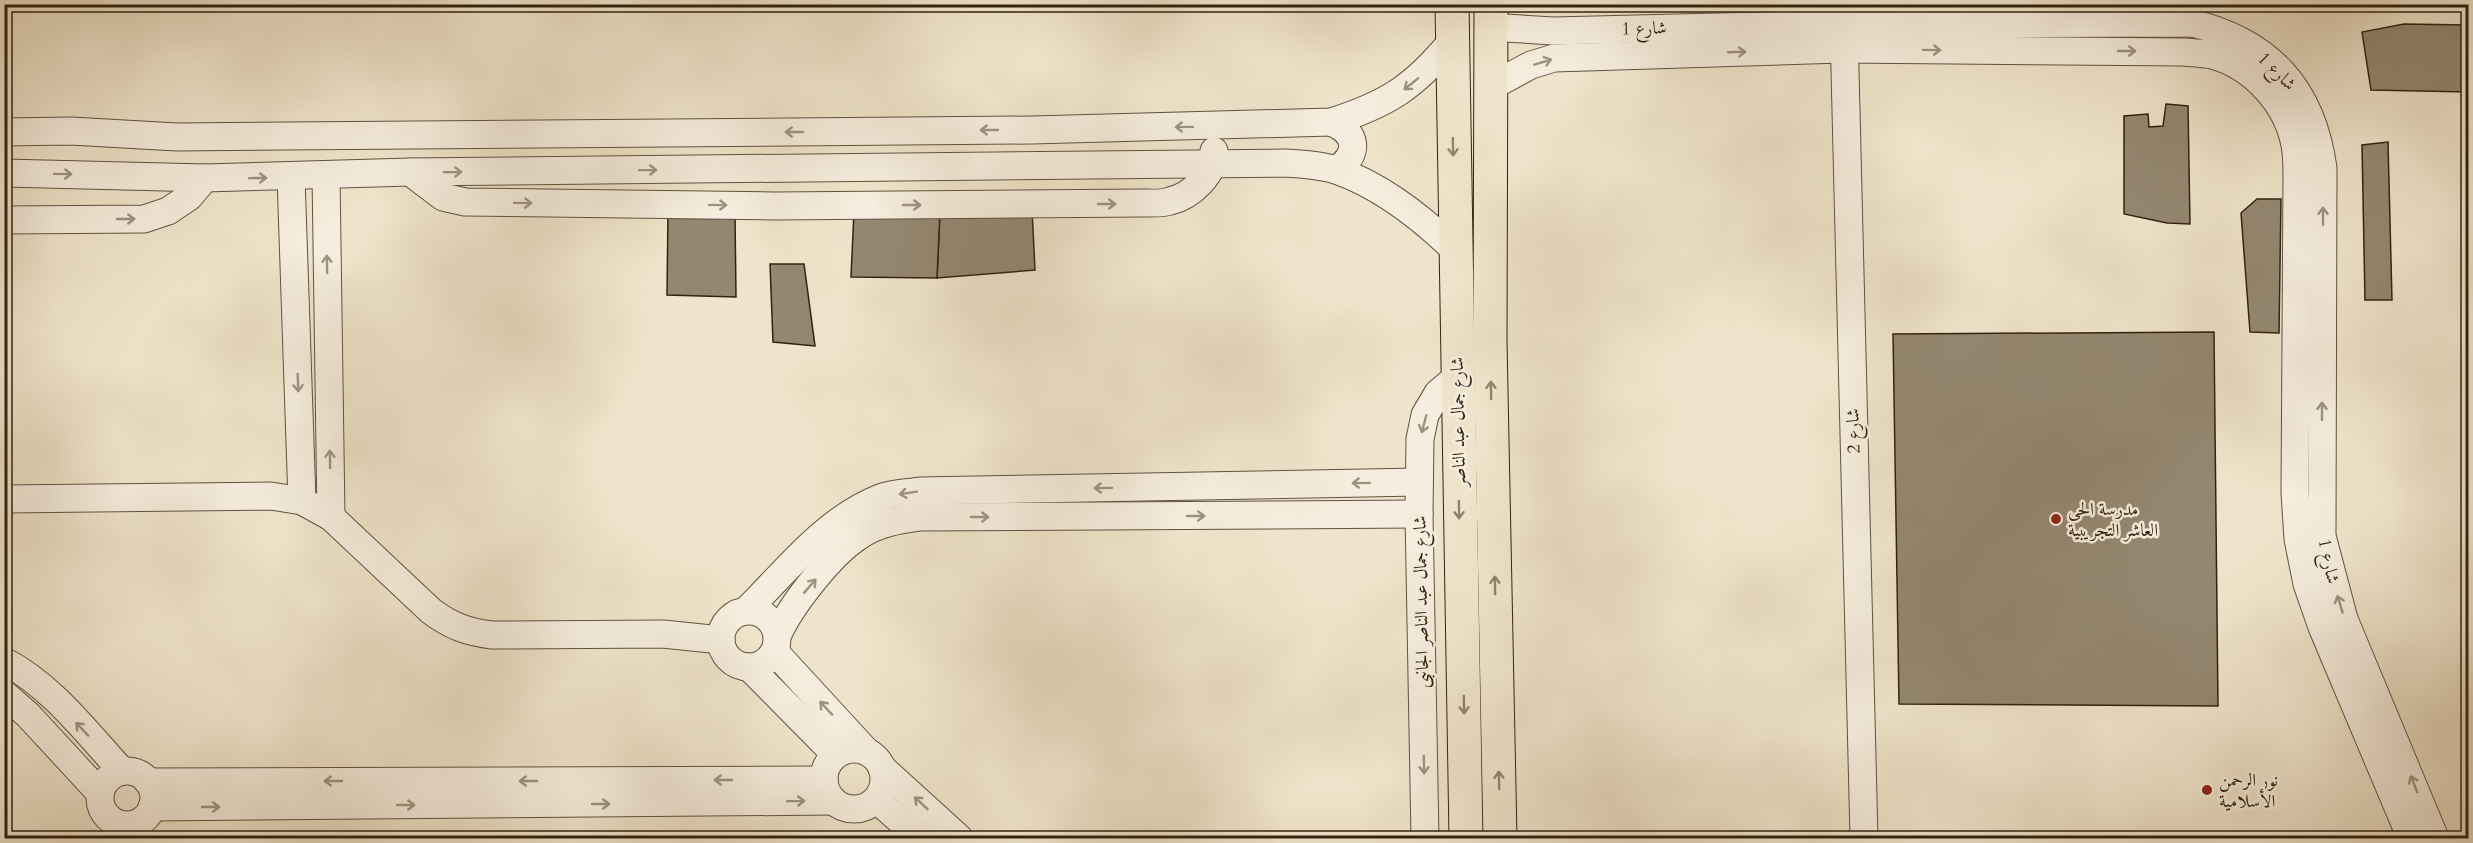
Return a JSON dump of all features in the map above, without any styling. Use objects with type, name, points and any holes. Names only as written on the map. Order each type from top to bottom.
[{"type":"main road","name":"شارع جمال عبد الناصر","points":[[1452,4],[1466,838]]},
{"type":"main road","name":"شارع جمال عبد الناصر","points":[[1490,16],[1491,352],[1500,838]]},
{"type":"street","name":"شارع 1","points":[[1490,16],[1553,31],[1843,36],[2184,52],[2212,56],[2241,68],[2266,88],[2285,114],[2295,145],[2295,494],[2298,539],[2307,584],[2322,627],[2411,838]]},
{"type":"street","name":"شارع 1","points":[[1490,87],[1531,65],[1554,58],[1843,36],[2192,24],[2217,30],[2241,40],[2264,55],[2284,73],[2300,95],[2312,119],[2320,143],[2323,168],[2322,536],[2344,619],[2436,838]]},
{"type":"street","name":"شارع 2","points":[[1843,36],[1864,838]]},
{"type":"street","points":[[4,132],[71,132],[177,137],[1032,130],[1331,122],[1367,110],[1400,93],[1428,70],[1452,41]]},
{"type":"street","points":[[1331,122],[1344,127],[1352,137],[1353,151],[1347,163],[1336,170]]},
{"type":"street","points":[[410,172],[443,197],[465,202],[775,206],[1130,204],[1171,201],[1197,187],[1214,162],[1214,126]]},
{"type":"street","points":[[1032,130],[1032,166]]},
{"type":"street","points":[[4,173],[205,178],[410,172],[1285,163],[1315,165],[1336,170],[1399,203],[1429,225],[1455,250]]},
{"type":"street","points":[[326,176],[331,517]]},
{"type":"street","points":[[291,177],[302,501]]},
{"type":"street","points":[[4,220],[144,219],[168,212],[189,197],[205,178]]},
{"type":"street","points":[[297,336],[328,333]]},
{"type":"street","name":"شارع جمال عبد الناصر الجانبى","points":[[1425,838],[1419,514],[1420,439],[1425,415],[1438,393],[1457,377]]},
{"type":"street","points":[[1419,482],[920,491],[882,497],[846,514],[817,539],[747,610],[731,616],[722,631],[723,650],[729,659],[738,665],[759,666],[776,643],[793,605],[834,558],[859,536],[888,522],[920,517],[1419,514]]},
{"type":"street","points":[[1148,487],[1148,516]]},
{"type":"street","points":[[4,499],[271,496],[302,501],[331,517],[431,611],[449,624],[470,633],[492,636],[663,634],[721,639]]},
{"type":"street","points":[[747,610],[767,616],[774,624],[776,643],[874,760],[959,838]]},
{"type":"street","points":[[4,661],[26,672],[50,693],[122,771],[141,775],[144,813]]},
{"type":"street","points":[[749,667],[836,755]]},
{"type":"street","points":[[4,694],[28,715],[106,817],[117,824],[127,825],[144,813],[828,790],[850,809],[869,806],[877,800],[884,784],[874,760],[850,749],[836,755],[829,762],[828,790]]},
{"type":"street","points":[[106,817],[108,779],[122,771]]},
{"type":"street","points":[[877,800],[920,838]]},
{"type":"building","points":[[2404,24],[2468,25],[2468,92],[2371,90],[2362,32]]},
{"type":"building","points":[[2166,104],[2188,106],[2190,224],[2167,223],[2124,214],[2124,116],[2148,114],[2149,127],[2163,126]]},
{"type":"building","points":[[2388,142],[2392,300],[2365,300],[2362,145]]},
{"type":"building","points":[[2257,199],[2281,199],[2279,333],[2250,332],[2241,213]]},
{"type":"building","points":[[1032,209],[1035,270],[937,278],[940,211]]},
{"type":"building","points":[[668,211],[735,214],[736,297],[667,295]]},
{"type":"building","points":[[854,211],[940,211],[937,278],[851,277]]},
{"type":"building","points":[[770,264],[804,264],[815,346],[773,342]]},
{"type":"building","name":"مدرسة الحى العاشر التجريبية","points":[[2214,332],[2218,706],[1899,704],[1893,334]]},
{"type":"place","name":"مدرسة الحى العاشر التجريبية","points":[[2056,519]]},
{"type":"place","name":"نور الرحمن الأسلامية","points":[[2207,790]]}]
